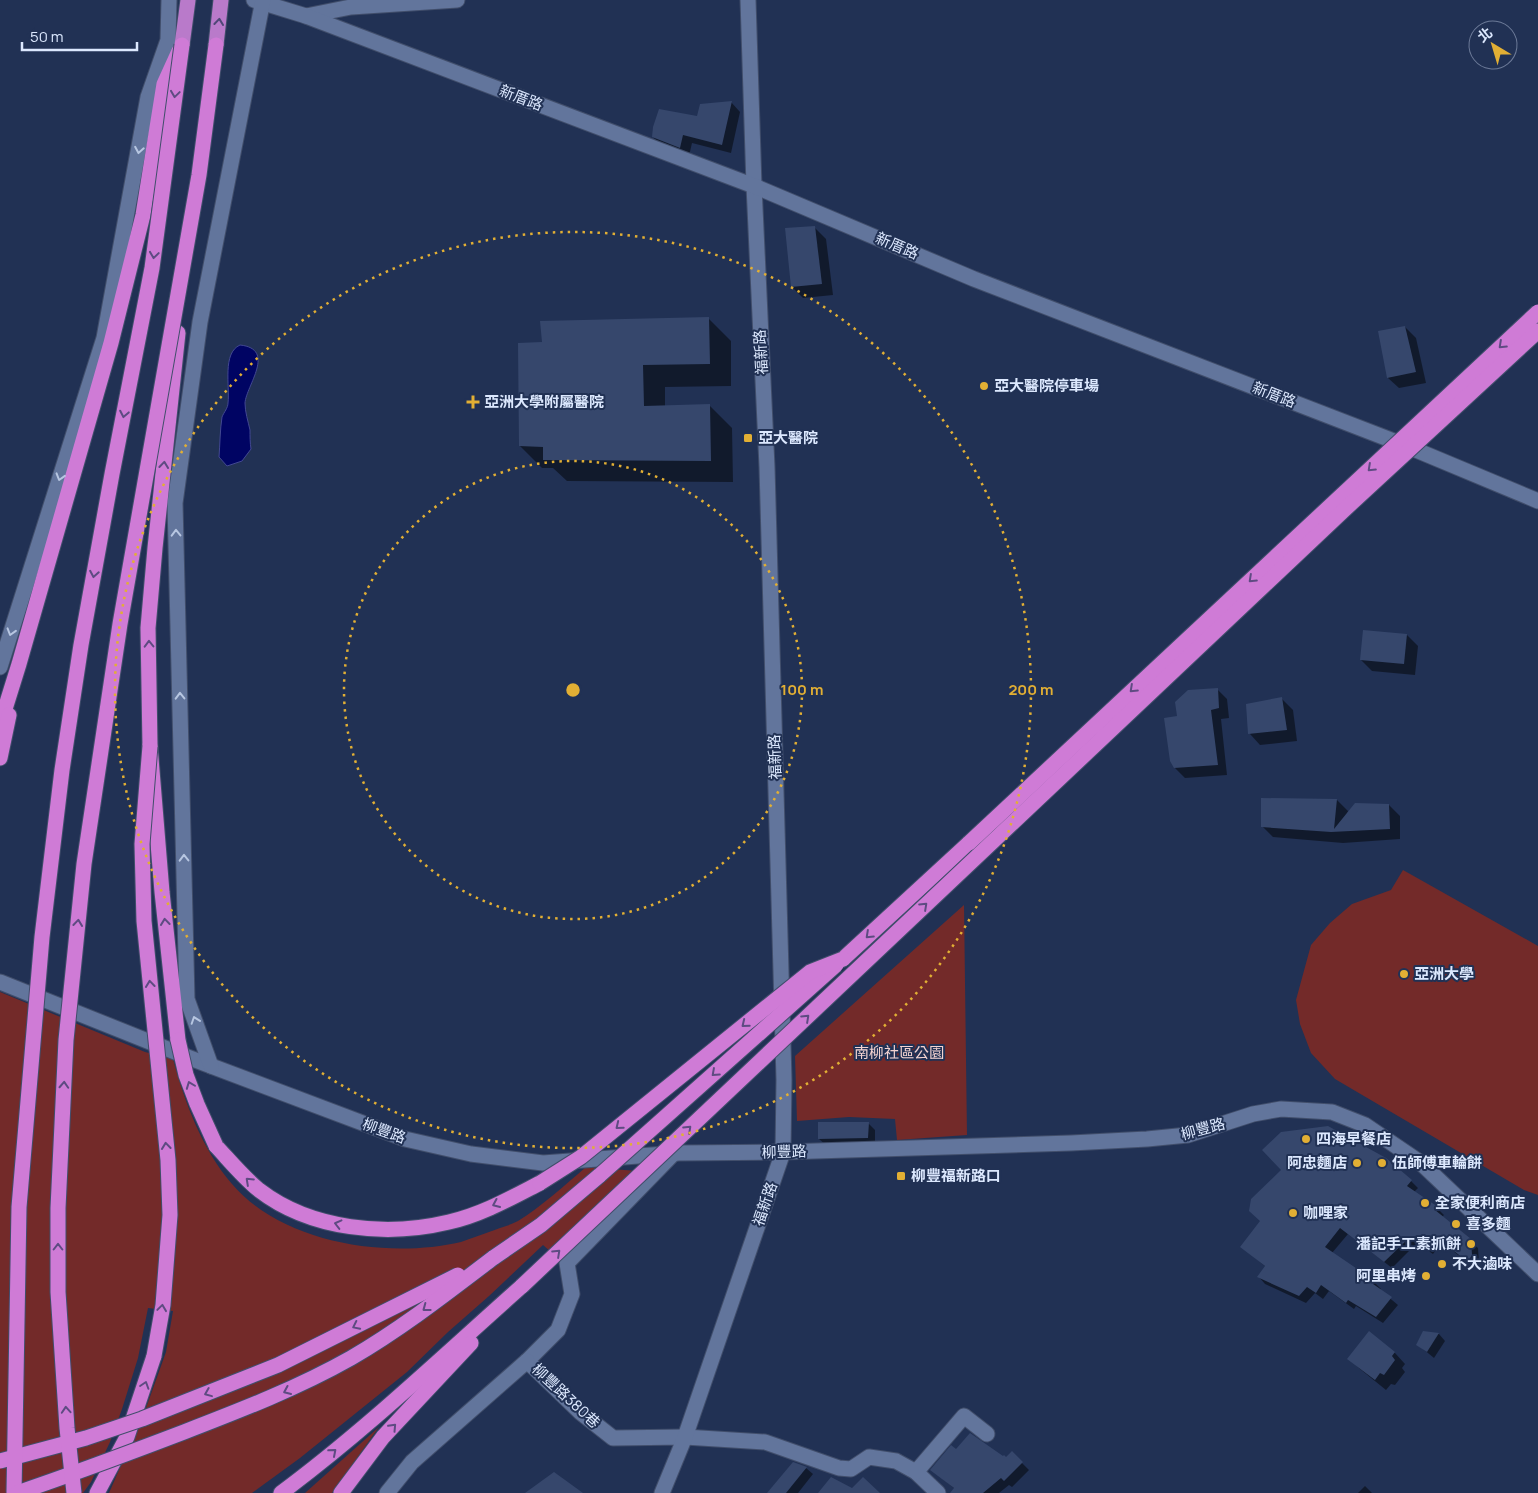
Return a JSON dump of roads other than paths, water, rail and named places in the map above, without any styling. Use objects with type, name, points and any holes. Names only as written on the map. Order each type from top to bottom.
[{"type":"highway","points":[[188,0],[152,268],[112,474],[75,683],[62,770],[42,937],[19,1207],[16,1493],[99,1465],[252,1406],[299,1385],[350,1358],[400,1328],[540,1225],[843,959],[1538,312]]},
{"type":"highway","points":[[74,1493],[67,1428],[58,1283],[58,1208],[68,1020],[84,864],[120,624],[199,175],[221,0]]},
{"type":"highway","points":[[0,725],[111,343],[141,224],[164,84],[182,45]]},
{"type":"highway","points":[[216,45],[213,98],[205,169],[177,336],[148,628],[150,746],[178,1040],[186,1075],[216,1146],[235,1168],[259,1190],[289,1208],[314,1218],[346,1226],[389,1229],[450,1222],[525,1191],[581,1157],[810,972],[843,959]]},
{"type":"highway","points":[[280,1493],[314,1468],[387,1406],[522,1286],[1337,517],[1538,331]]},
{"type":"highway","points":[[0,758],[19,664]]},
{"type":"highway","points":[[97,1493],[127,1437],[154,1356],[163,1305],[170,1215],[168,1160],[144,921],[142,844],[150,746]]},
{"type":"highway","points":[[0,1461],[86,1438],[142,1419],[278,1365],[493,1258]]},
{"type":"highway","points":[[341,1493],[384,1437],[522,1286]]},
{"type":"highway","points":[[289,1493],[314,1468]]},
{"type":"street","points":[[0,667],[104,338],[148,97],[168,40],[169,0]]},
{"type":"street","points":[[306,16],[351,7],[457,0]]},
{"type":"street","name":"福新路","points":[[662,1493],[684,1437],[783,1152],[784,1080],[767,467],[754,186],[748,0]]},
{"type":"street","points":[[211,1066],[187,999],[175,503],[200,322],[260,1]]},
{"type":"street","name":"新厝路","points":[[260,1],[306,16],[754,186],[974,279],[1404,445],[1538,501]]},
{"type":"street","name":"柳豐路","points":[[0,982],[211,1066],[405,1139],[471,1154],[543,1163],[673,1154],[1071,1143],[1147,1139],[1188,1136],[1253,1114],[1281,1109],[1332,1112],[1365,1125],[1421,1164],[1538,1274]]},
{"type":"street","name":"柳豐路380巷","points":[[673,1154],[567,1263],[572,1294],[558,1330],[528,1360],[580,1412],[613,1438],[684,1437],[765,1442],[839,1468],[851,1468],[869,1457],[896,1460],[916,1472],[938,1493]]},
{"type":"street","points":[[387,1493],[412,1462],[528,1360]]},
{"type":"street","points":[[916,1472],[964,1416],[987,1434]]},
{"type":"place","name":"亞大醫院停車場","points":[[984,386]]},
{"type":"place","name":"亞洲大學附屬醫院","points":[[473,402]]},
{"type":"place","name":"亞大醫院","points":[[748,438]]},
{"type":"place","name":"亞洲大學","points":[[1404,974]]},
{"type":"place","name":"四海早餐店","points":[[1306,1139]]},
{"type":"place","name":"阿忠麵店","points":[[1357,1163]]},
{"type":"place","name":"伍師傅車輪餅","points":[[1382,1163]]},
{"type":"place","name":"柳豐福新路口","points":[[901,1176]]},
{"type":"place","name":"全家便利商店","points":[[1425,1203]]},
{"type":"place","name":"咖哩家","points":[[1293,1213]]},
{"type":"place","name":"喜多麵","points":[[1456,1224]]},
{"type":"place","name":"潘記手工素抓餅","points":[[1471,1244]]},
{"type":"place","name":"不大滷味","points":[[1442,1264]]},
{"type":"place","name":"阿里串烤","points":[[1426,1276]]},
{"type":"park label","name":"南柳社區公園","points":[[899,1053]]}]
